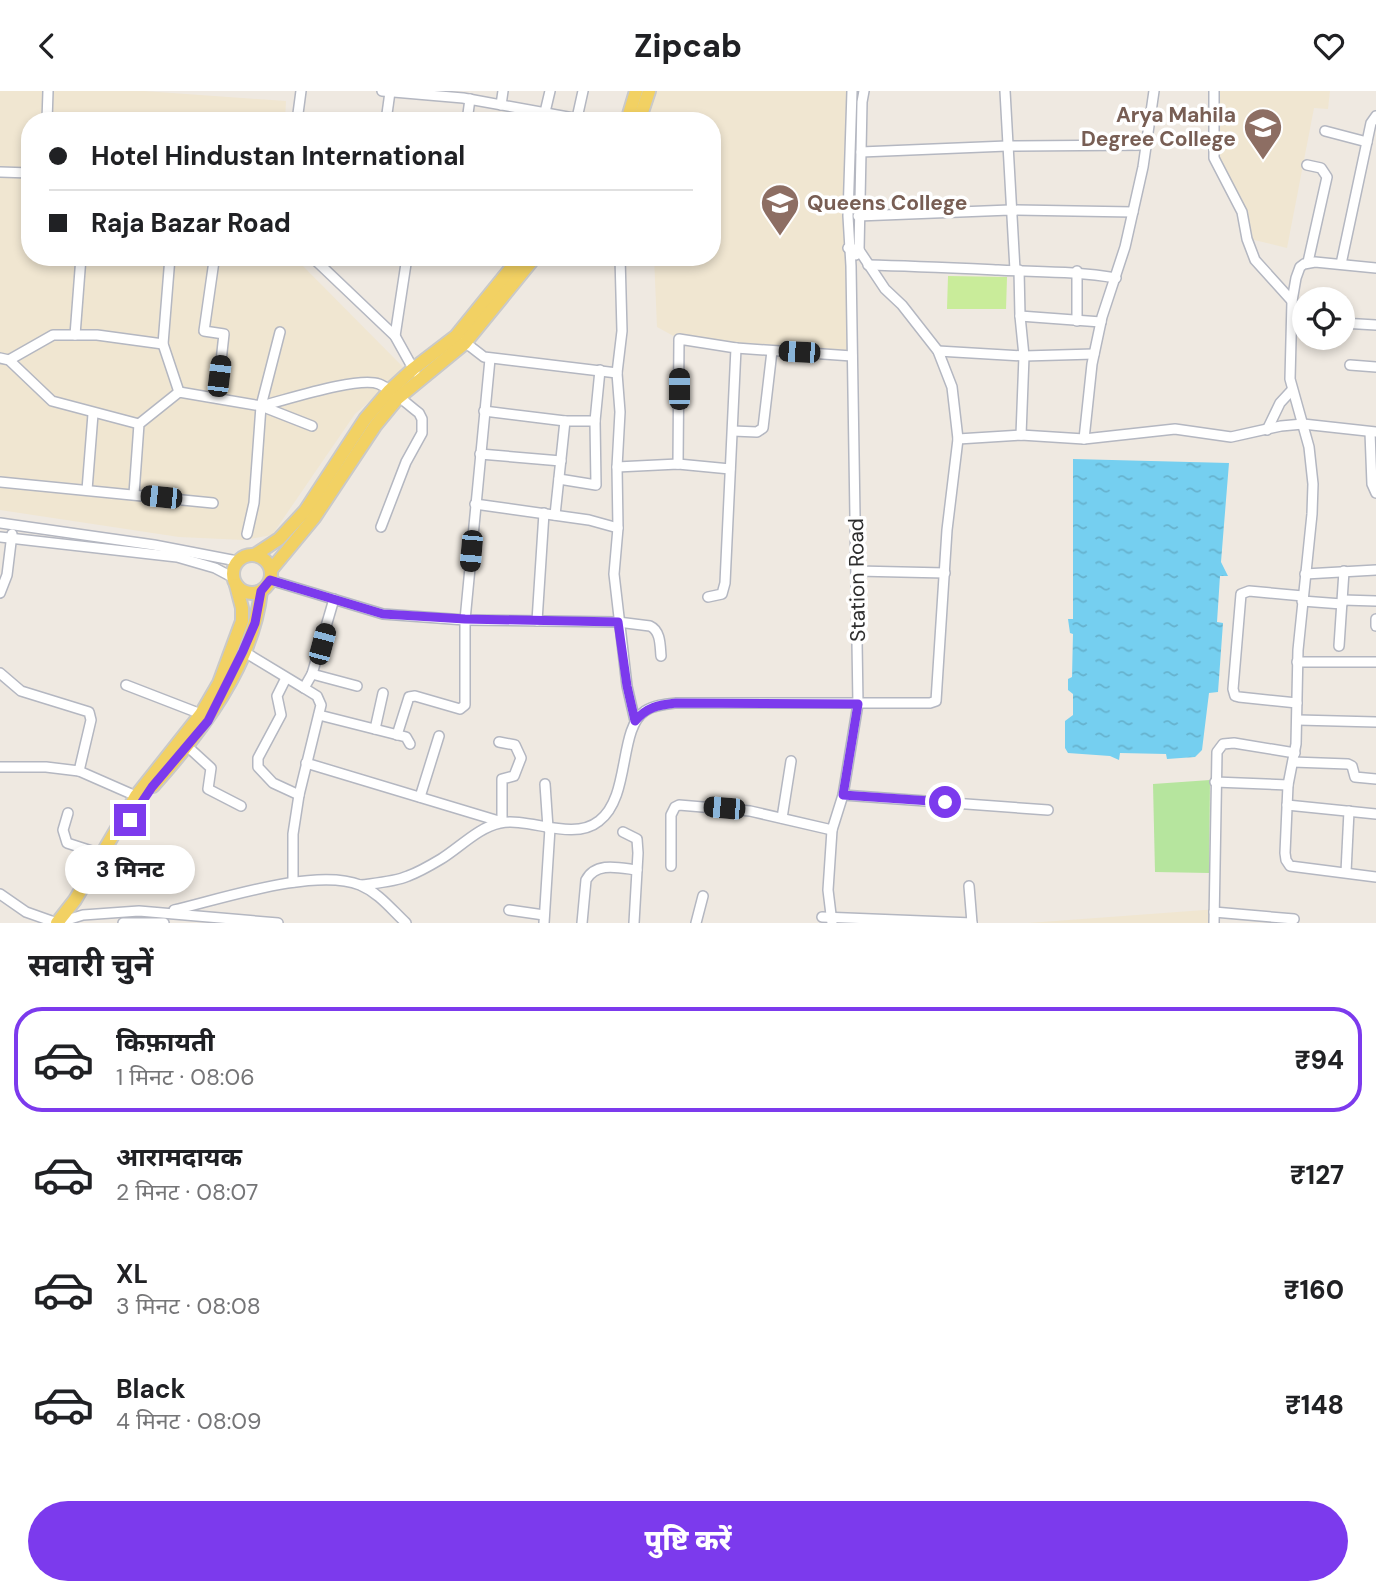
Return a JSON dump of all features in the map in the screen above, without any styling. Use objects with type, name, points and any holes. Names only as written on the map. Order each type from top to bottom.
[{"type":"main road","points":[[630,112],[636,91]]},
{"type":"main road","points":[[642,112],[649,91]]},
{"type":"main road","points":[[461,339],[514,266]]},
{"type":"main road","points":[[72,921],[147,794],[208,721],[255,623],[261,591],[288,552],[305,511],[365,419],[461,339],[527,266]]},
{"type":"main road","points":[[72,921],[75,900],[136,796],[201,714],[219,683],[242,621],[242,608],[234,581],[237,561],[245,555],[256,554],[299,527]]},
{"type":"main road","points":[[256,554],[266,560],[270,575]]},
{"type":"main road","points":[[234,581],[247,593],[261,591]]},
{"type":"street","points":[[47,112],[48,91]]},
{"type":"street","points":[[298,112],[302,91]]},
{"type":"street","points":[[382,91],[470,99],[540,112]]},
{"type":"street","points":[[501,105],[503,91]]},
{"type":"street","points":[[545,112],[550,91]]},
{"type":"street","points":[[578,112],[583,91]]},
{"type":"street","name":"Station Road","points":[[852,91],[853,249]]},
{"type":"street","points":[[864,91],[873,91]]},
{"type":"street","name":"Station Road","points":[[822,920],[828,890],[832,829],[843,795],[858,704],[851,266],[858,216],[864,91]]},
{"type":"street","points":[[1005,91],[1010,210],[1024,356],[1021,435]]},
{"type":"street","points":[[1084,439],[1094,354],[1133,212],[1147,145],[1154,91]]},
{"type":"street","points":[[1214,91],[1214,158],[1242,212],[1247,240],[1255,260],[1292,301],[1292,390],[1303,424],[1313,484],[1297,662],[1298,720],[1288,785],[1285,853],[1287,863],[1376,877]]},
{"type":"street","points":[[387,112],[390,92]]},
{"type":"street","points":[[468,112],[470,99]]},
{"type":"street","points":[[1341,264],[1371,124],[1376,116]]},
{"type":"street","points":[[1325,131],[1367,142]]},
{"type":"street","points":[[861,152],[1007,146],[1147,145]]},
{"type":"street","points":[[1307,165],[1321,168],[1327,177],[1308,262]]},
{"type":"street","points":[[0,172],[21,173]]},
{"type":"street","points":[[858,216],[1010,210],[1133,212]]},
{"type":"street","points":[[635,721],[644,711],[657,705],[676,703],[858,704],[936,701],[947,530],[958,439],[952,387],[938,351],[853,249]]},
{"type":"street","points":[[1295,287],[1300,267],[1308,262],[1376,268]]},
{"type":"street","points":[[868,265],[1077,271],[1116,278]]},
{"type":"street","points":[[75,335],[80,266]]},
{"type":"street","points":[[169,266],[163,344],[179,392]]},
{"type":"street","points":[[213,266],[204,331],[224,334],[217,398]]},
{"type":"street","points":[[321,266],[395,336],[416,374]]},
{"type":"street","points":[[395,336],[406,266]]},
{"type":"street","points":[[306,763],[502,822],[549,828],[583,828],[594,825],[612,807],[635,721],[627,686],[614,574],[618,528],[618,373],[622,331],[620,266]]},
{"type":"street","points":[[1077,271],[1077,321]]},
{"type":"street","points":[[1020,317],[1101,323]]},
{"type":"street","points":[[1355,324],[1376,325]]},
{"type":"street","points":[[247,534],[254,503],[261,406],[280,332]]},
{"type":"street","points":[[139,424],[52,401],[5,359],[53,335],[97,335],[163,344]]},
{"type":"street","points":[[461,339],[490,359],[618,373]]},
{"type":"street","points":[[678,464],[679,339],[736,348],[852,356]]},
{"type":"street","points":[[708,597],[722,594],[725,583],[736,348]]},
{"type":"street","points":[[733,431],[757,432],[764,428],[772,351]]},
{"type":"street","points":[[938,351],[1024,356],[1094,354]]},
{"type":"street","points":[[397,735],[411,696],[460,709],[465,705],[465,619],[490,359]]},
{"type":"street","points":[[1350,365],[1376,367]]},
{"type":"street","points":[[559,479],[596,485],[595,421],[600,370]]},
{"type":"street","points":[[261,406],[370,382],[381,384],[419,413],[422,433],[406,462],[382,527]]},
{"type":"street","points":[[1267,430],[1280,403],[1292,390]]},
{"type":"street","points":[[134,494],[139,424],[179,392],[261,406],[312,426]]},
{"type":"street","points":[[485,411],[565,421],[595,421]]},
{"type":"street","points":[[86,490],[93,414]]},
{"type":"street","points":[[555,515],[565,421]]},
{"type":"street","points":[[958,439],[1021,435],[1084,439],[1175,429],[1231,437],[1303,424],[1373,432],[1372,484],[1376,493]]},
{"type":"street","points":[[480,454],[561,461]]},
{"type":"street","points":[[617,467],[678,464],[730,469]]},
{"type":"street","points":[[0,482],[213,503]]},
{"type":"street","points":[[475,505],[589,520],[618,528]]},
{"type":"street","points":[[537,621],[544,513]]},
{"type":"street","points":[[0,523],[154,545],[237,561]]},
{"type":"street","points":[[0,593],[7,575],[14,525]]},
{"type":"street","points":[[0,537],[177,557],[214,567],[234,581]]},
{"type":"street","points":[[214,567],[216,557]]},
{"type":"street","points":[[1305,574],[1376,570]]},
{"type":"street","points":[[857,571],[945,573]]},
{"type":"street","points":[[1339,646],[1344,572]]},
{"type":"street","points":[[270,575],[383,614],[465,619],[618,622],[655,628],[659,636],[661,656]]},
{"type":"street","points":[[1297,703],[1235,695],[1233,689],[1241,594],[1257,591],[1303,599],[1376,601]]},
{"type":"street","points":[[304,688],[312,674],[334,599]]},
{"type":"street","points":[[1376,619],[1376,626]]},
{"type":"street","points":[[243,651],[319,700],[319,715],[299,795],[293,834],[293,882]]},
{"type":"street","points":[[1297,662],[1376,662]]},
{"type":"street","points":[[0,673],[21,691],[89,712],[91,720],[79,771]]},
{"type":"street","points":[[312,674],[356,686]]},
{"type":"street","points":[[286,678],[277,696],[281,715],[258,758],[258,767],[273,783],[299,795]]},
{"type":"street","points":[[125,685],[201,714]]},
{"type":"street","points":[[375,729],[383,693]]},
{"type":"street","points":[[319,715],[406,737],[410,744]]},
{"type":"street","points":[[1298,720],[1376,722]]},
{"type":"street","points":[[420,797],[439,736]]},
{"type":"street","points":[[499,742],[515,745],[521,758],[514,776],[502,779],[502,822]]},
{"type":"street","points":[[1214,923],[1215,782],[1217,752],[1223,744],[1234,743],[1294,757],[1348,764],[1352,766],[1355,777],[1376,779]]},
{"type":"street","points":[[188,747],[211,768],[208,783],[211,792],[241,806]]},
{"type":"street","points":[[782,818],[791,761]]},
{"type":"street","points":[[0,767],[46,767],[79,771],[136,796]]},
{"type":"street","points":[[1215,782],[1288,785]]},
{"type":"street","points":[[509,909],[544,919],[549,828],[545,784]]},
{"type":"street","points":[[843,795],[1048,810]]},
{"type":"street","points":[[671,866],[671,815],[675,807],[695,805],[724,808],[832,829]]},
{"type":"street","points":[[1287,805],[1376,814]]},
{"type":"street","points":[[1346,872],[1349,811]]},
{"type":"street","points":[[68,813],[63,830],[67,843],[101,854]]},
{"type":"street","points":[[361,885],[408,877],[502,822]]},
{"type":"street","points":[[624,832],[637,839],[634,923]]},
{"type":"street","points":[[582,923],[586,880],[589,874],[599,868],[608,867],[637,870]]},
{"type":"street","points":[[165,912],[293,882],[342,880],[361,885],[380,898],[405,923]]},
{"type":"street","points":[[822,920],[972,923],[970,886]]},
{"type":"street","name":"Station Road","points":[[828,890],[832,920]]},
{"type":"street","points":[[0,894],[26,912],[72,921],[139,911],[278,923]]},
{"type":"street","points":[[696,923],[704,896]]},
{"type":"street","points":[[1214,912],[1294,919]]},
{"type":"street","points":[[123,923],[164,923]]},
{"type":"shaded area","points":[[0,91],[144,91],[286,101],[285,112],[21,112],[21,266],[303,266],[406,370],[355,414],[272,535],[244,540],[179,537],[0,510]]},
{"type":"shaded area","name":"Queens College","points":[[644,91],[846,91],[846,216],[852,356],[679,339],[657,327],[654,266],[721,266],[721,112],[638,112]]},
{"type":"shaded area","name":"Arya Mahila Degree College","points":[[1217,91],[1330,91],[1328,109],[1314,108],[1287,248],[1250,239],[1248,215],[1217,151]]},
{"type":"shaded area","points":[[1218,909],[1217,923],[1028,923]]},
{"type":"green space","points":[[948,276],[1007,277],[1006,309],[947,309]]},
{"type":"green space","points":[[1210,780],[1209,873],[1155,872],[1153,784]]},
{"type":"water","points":[[1073,459],[1229,463],[1221,562],[1228,576],[1220,576],[1217,622],[1223,623],[1218,692],[1209,693],[1202,750],[1195,757],[1167,759],[1166,754],[1120,753],[1119,760],[1110,756],[1068,753],[1065,748],[1065,721],[1073,715],[1073,694],[1068,690],[1068,679],[1072,677],[1073,634],[1070,633],[1068,619],[1073,619]]},
{"type":"place","name":"Arya Mahila Degree College","points":[[1263,161]]},
{"type":"place","name":"Queens College","points":[[780,237]]},
{"type":"route","points":[[130,820],[152,787],[208,721],[243,651],[255,623],[261,591],[270,580],[383,614],[465,619],[618,622],[635,721],[644,711],[657,705],[676,703],[858,704],[843,795],[945,802]]}]
